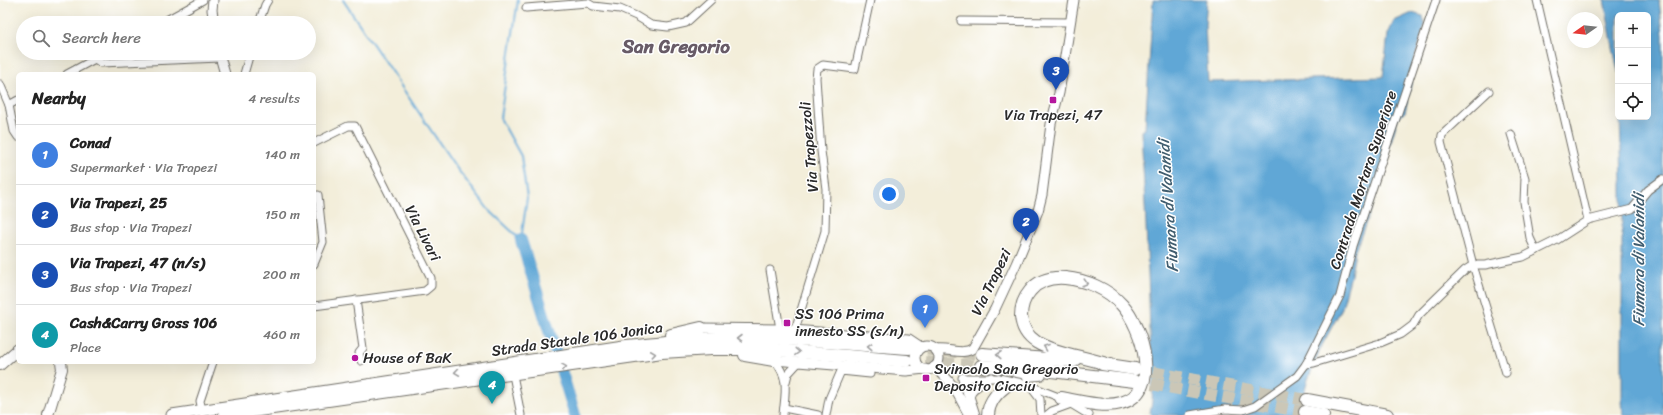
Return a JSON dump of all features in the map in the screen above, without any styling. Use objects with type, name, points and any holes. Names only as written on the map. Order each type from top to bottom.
[{"type":"highway","points":[[988,415],[989,405],[995,395],[1018,379],[1037,374],[1112,378],[1134,375],[1110,365],[1044,347],[1034,342],[1026,333],[1021,317],[1022,305],[1030,290],[1038,283],[1049,279],[1074,279],[1100,288],[1112,296],[1122,305],[1133,319],[1144,349],[1145,364],[1143,382],[1137,394],[1123,403],[1112,405],[1066,401]]},
{"type":"highway","points":[[627,346],[701,328]]},
{"type":"highway","name":"Strada Statale 106 Jonica","points":[[613,354],[627,346],[709,338],[760,338],[915,348]]},
{"type":"highway","points":[[711,349],[774,360]]},
{"type":"highway","name":"Strada Statale 106 Jonica","points":[[252,407],[613,354],[711,349],[764,349],[907,361]]},
{"type":"highway","points":[[1110,365],[981,360],[1027,368],[1112,378]]},
{"type":"highway","name":"Strada Statale 106 Jonica","points":[[252,407],[513,375],[525,368]]},
{"type":"highway","points":[[1120,415],[1131,398]]},
{"type":"highway","points":[[1323,415],[1306,406],[1387,415]]},
{"type":"highway","points":[[225,415],[252,407]]},
{"type":"main road","points":[[0,364],[16,351]]},
{"type":"main road","points":[[48,415],[62,369],[61,364]]},
{"type":"main road","points":[[172,415],[202,410],[252,407]]},
{"type":"street","points":[[174,16],[203,0]]},
{"type":"street","points":[[213,0],[213,16]]},
{"type":"street","points":[[261,16],[268,0]]},
{"type":"street","points":[[526,8],[588,4],[593,6],[620,9],[651,25],[668,27],[686,23],[711,0]]},
{"type":"street","name":"Via Trapezzoli","points":[[795,330],[825,231],[826,189],[821,151],[816,78],[817,68],[823,66],[855,69],[870,0]]},
{"type":"street","name":"Via Trapezi","points":[[936,350],[944,349],[963,352],[973,348],[995,310],[1022,251],[1038,211],[1042,195],[1050,130],[1059,94],[1074,0]]},
{"type":"street","name":"Contrada Mortara Superiore","points":[[1190,415],[1225,409],[1243,410],[1254,406],[1298,376],[1306,364],[1340,296],[1353,246],[1436,0]]},
{"type":"street","points":[[1537,0],[1588,220]]},
{"type":"street","points":[[961,21],[1070,22]]},
{"type":"street","points":[[71,72],[93,60]]},
{"type":"street","points":[[96,60],[101,63],[152,60]]},
{"type":"street","points":[[220,60],[223,72]]},
{"type":"street","points":[[245,72],[248,60]]},
{"type":"street","points":[[0,84],[9,105],[14,131],[16,134]]},
{"type":"street","points":[[1489,91],[1442,135],[1441,142],[1473,265],[1506,373]]},
{"type":"street","points":[[9,105],[16,101]]},
{"type":"street","name":"Via Livari","points":[[316,142],[348,126],[355,126],[431,278],[431,286],[425,290],[316,306]]},
{"type":"street","points":[[1511,134],[1525,178],[1524,202],[1530,238],[1536,251]]},
{"type":"street","points":[[1306,364],[1314,363],[1380,343],[1401,334],[1413,325],[1419,315],[1465,270],[1473,265],[1485,265],[1523,257],[1536,251],[1588,220],[1622,210],[1626,211],[1632,209],[1648,190],[1663,179]]},
{"type":"street","points":[[316,259],[323,242],[318,195]]},
{"type":"street","points":[[770,270],[780,329]]},
{"type":"street","points":[[356,300],[363,348],[360,353],[361,361]]},
{"type":"street","points":[[701,328],[780,329],[909,339],[915,348],[915,360],[919,366],[930,368],[944,375],[963,378],[995,378],[1026,383],[1066,401],[1089,415]]},
{"type":"street","points":[[774,360],[906,371],[930,368],[938,361],[938,353],[929,346],[915,348]]},
{"type":"street","points":[[774,360],[780,367],[784,376],[785,384],[783,412],[818,415]]},
{"type":"street","points":[[785,384],[788,374],[799,362]]},
{"type":"street","points":[[202,410],[200,401],[212,364]]},
{"type":"street","points":[[826,415],[829,399],[841,371],[870,374]]},
{"type":"street","points":[[513,375],[521,415]]},
{"type":"street","points":[[944,375],[955,388],[969,415]]},
{"type":"street","points":[[955,388],[957,381],[963,378]]},
{"type":"street","points":[[963,378],[975,415]]},
{"type":"street","points":[[970,397],[973,390],[995,378]]},
{"type":"street","points":[[1026,383],[1040,399],[1041,415]]},
{"type":"street","points":[[1047,415],[1066,401]]},
{"type":"water","name":"Fiumara di Valanidi","points":[[1153,0],[1207,0],[1205,25],[1208,82],[1383,77],[1388,34],[1394,21],[1412,13],[1423,16],[1425,25],[1411,71],[1411,85],[1405,112],[1398,118],[1373,204],[1355,251],[1351,275],[1342,308],[1320,349],[1307,382],[1298,415],[1151,415],[1150,413],[1153,393],[1153,373],[1141,131],[1145,129]]},
{"type":"water","name":"Fiumara di Valanidi","points":[[1604,0],[1659,0],[1663,35],[1663,415],[1623,415],[1622,400],[1622,183],[1620,120],[1651,120],[1651,12],[1615,12],[1615,57]]},
{"type":"waterway","points":[[343,0],[455,166],[488,209],[521,240]]},
{"type":"waterway","points":[[518,0],[500,118],[521,156],[527,198],[521,240]]},
{"type":"waterway","points":[[521,240],[575,415]]},
{"type":"tunnel","points":[[909,348],[982,354]]},
{"type":"tunnel","points":[[907,361],[981,366]]},
{"type":"tunnel","points":[[1135,369],[1307,400]]},
{"type":"tunnel","points":[[1134,381],[1305,412]]},
{"type":"place","name":"Via Trapezi, 47 (n/s)","points":[[1056,90]]},
{"type":"place","name":"Via Trapezi, 47","points":[[1053,100]]},
{"type":"place","name":"Via Trapezi, 25","points":[[1026,241]]},
{"type":"place","name":"SS 106 Prima innesto SS (s/n)","points":[[787,323]]},
{"type":"place","name":"Conad","points":[[925,328]]},
{"type":"place","name":"House of BaK","points":[[355,358]]},
{"type":"place","name":"Svincolo San Gregorio Deposito Cicciu","points":[[926,378]]},
{"type":"place","name":"Cash&Carry Gross 106","points":[[492,404]]},
{"type":"district","name":"San Gregorio","points":[[676,46]]}]
